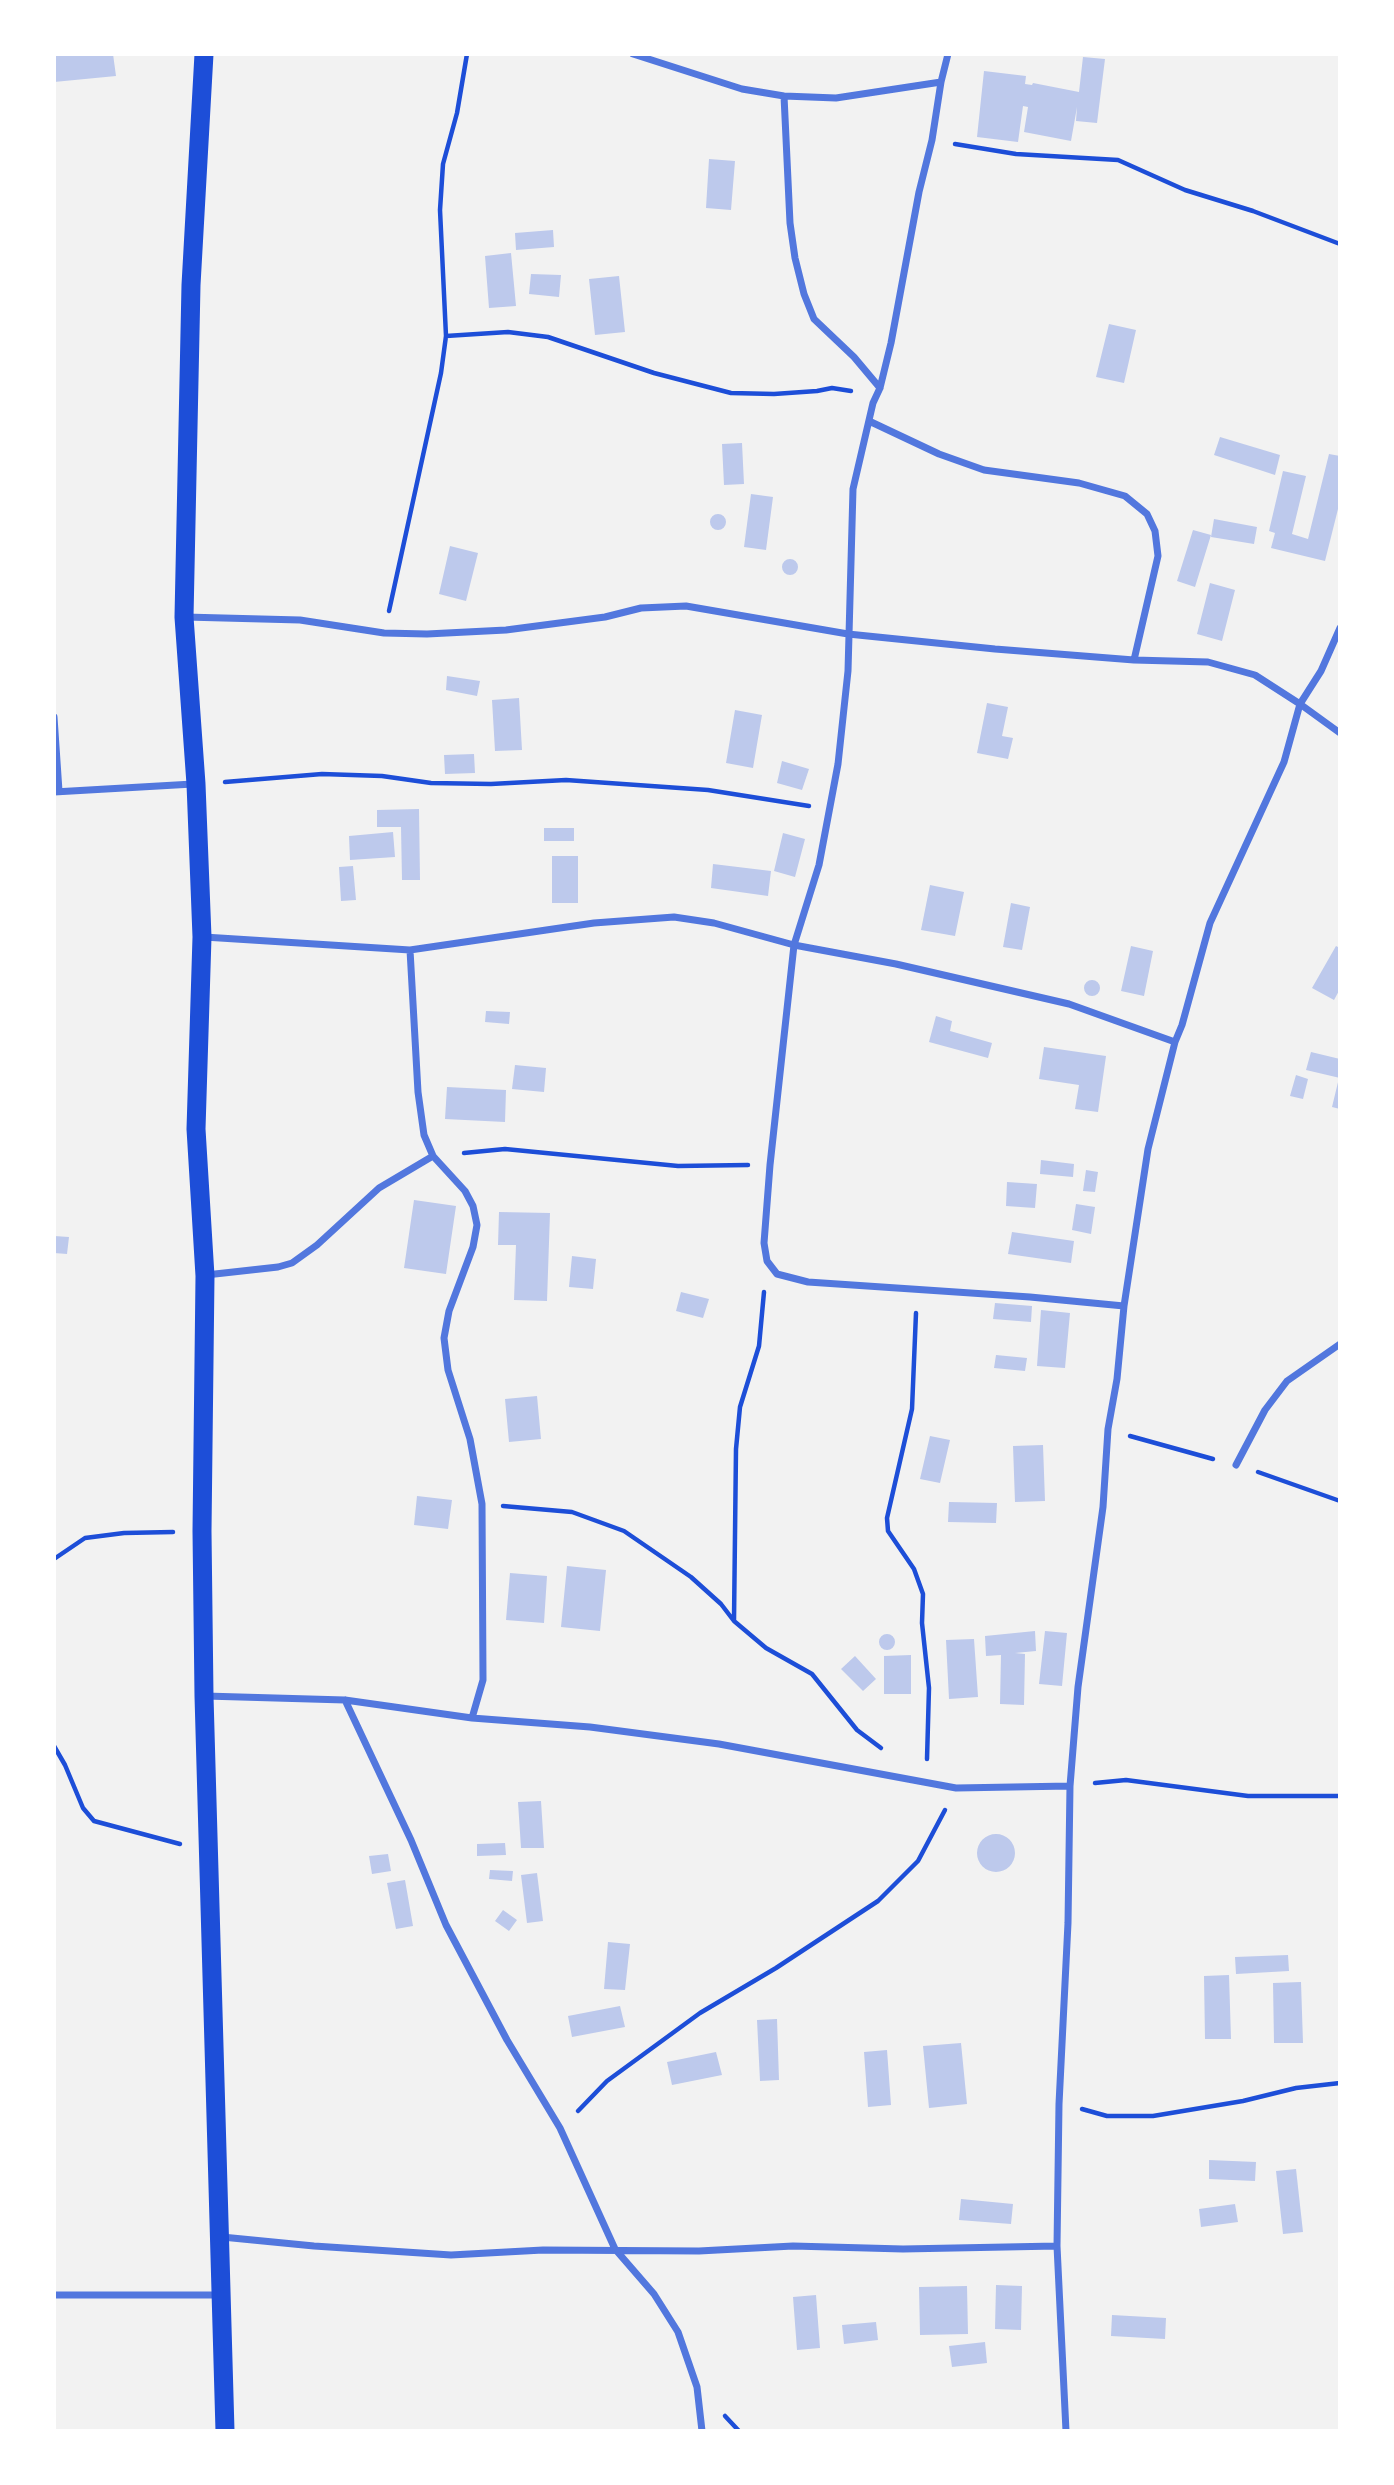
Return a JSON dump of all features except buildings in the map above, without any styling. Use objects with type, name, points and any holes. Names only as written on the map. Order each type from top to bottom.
[{"type":"highway","points":[[204,54],[191,285],[184,617],[196,784],[202,937],[196,1129],[205,1276],[202,1531],[204,1696],[225,2431]]},
{"type":"street","points":[[633,54],[742,89],[785,96],[836,98],[941,82]]},
{"type":"street","points":[[948,54],[880,388],[873,403],[853,489],[848,671],[838,764],[820,864],[794,945],[769,1165],[764,1226],[767,1261],[777,1274],[808,1282],[1124,1306]]},
{"type":"street","points":[[785,96],[790,223],[794,258],[804,294],[814,319],[854,357],[880,388]]},
{"type":"street","points":[[869,421],[984,470],[1079,483],[1125,496],[1147,514],[1154,531],[1158,556],[1134,660]]},
{"type":"street","points":[[184,617],[300,620],[384,633],[427,634],[506,629],[605,617],[642,608],[686,606],[848,634],[1134,660],[1208,662],[1255,675],[1340,733]]},
{"type":"street","points":[[1066,2431],[1057,2246],[1070,1786],[1078,1687],[1103,1507],[1108,1429],[1117,1380],[1124,1306],[1148,1149],[1175,1042],[1210,923],[1284,762],[1300,704],[1321,671],[1340,628]]},
{"type":"street","points":[[54,717],[57,792],[196,784]]},
{"type":"street","points":[[202,937],[410,950],[594,923],[674,917],[714,923],[794,945],[897,964],[1069,1004],[1175,1042]]},
{"type":"street","points":[[410,950],[418,1091],[424,1135],[433,1156],[466,1191],[477,1225],[473,1247],[449,1311],[444,1338],[448,1370],[470,1439],[482,1504],[483,1680],[472,1718]]},
{"type":"street","points":[[205,1276],[292,1263],[317,1245],[379,1188],[433,1156]]},
{"type":"street","points":[[1236,1465],[1265,1410],[1287,1381],[1340,1344]]},
{"type":"street","points":[[204,1696],[345,1700],[472,1718],[590,1727],[719,1744],[957,1788],[1070,1786]]},
{"type":"street","points":[[345,1700],[411,1840],[446,1925],[507,2040],[560,2128],[615,2249],[654,2294],[678,2332],[696,2387],[702,2431]]},
{"type":"street","points":[[219,2236],[314,2246],[451,2255],[615,2249],[699,2251],[793,2246],[903,2249],[1057,2246]]},
{"type":"street","points":[[54,2295],[221,2295]]},
{"type":"path","points":[[384,633],[441,373],[446,336],[440,210],[443,164],[457,113],[467,54]]},
{"type":"path","points":[[932,140],[1016,154],[1118,160],[1185,190],[1253,211],[1340,244]]},
{"type":"path","points":[[446,336],[508,332],[548,337],[654,373],[731,393],[774,394],[832,388],[850,391],[873,403]]},
{"type":"path","points":[[196,784],[322,774],[382,776],[431,783],[491,784],[566,780],[708,790],[830,810]]},
{"type":"path","points":[[433,1156],[505,1149],[678,1166],[769,1165]]},
{"type":"path","points":[[734,1620],[736,1449],[740,1407],[759,1346],[767,1261]]},
{"type":"path","points":[[918,1289],[912,1409],[887,1518],[888,1531],[914,1569],[923,1594],[922,1623],[929,1688],[926,1781]]},
{"type":"path","points":[[482,1504],[572,1512],[624,1531],[691,1577],[766,1648],[812,1674],[857,1730],[887,1752]]},
{"type":"path","points":[[54,1559],[59,1553],[85,1538],[124,1533],[202,1531]]},
{"type":"path","points":[[54,1746],[83,1808],[94,1821],[208,1852]]},
{"type":"path","points":[[1070,1786],[1126,1780],[1248,1796],[1340,1796]]},
{"type":"path","points":[[560,2128],[607,2081],[700,2013],[776,1968],[878,1901],[918,1861],[957,1788]]},
{"type":"path","points":[[1059,2104],[1107,2116],[1153,2116],[1243,2101],[1296,2088],[1340,2083]]}]
